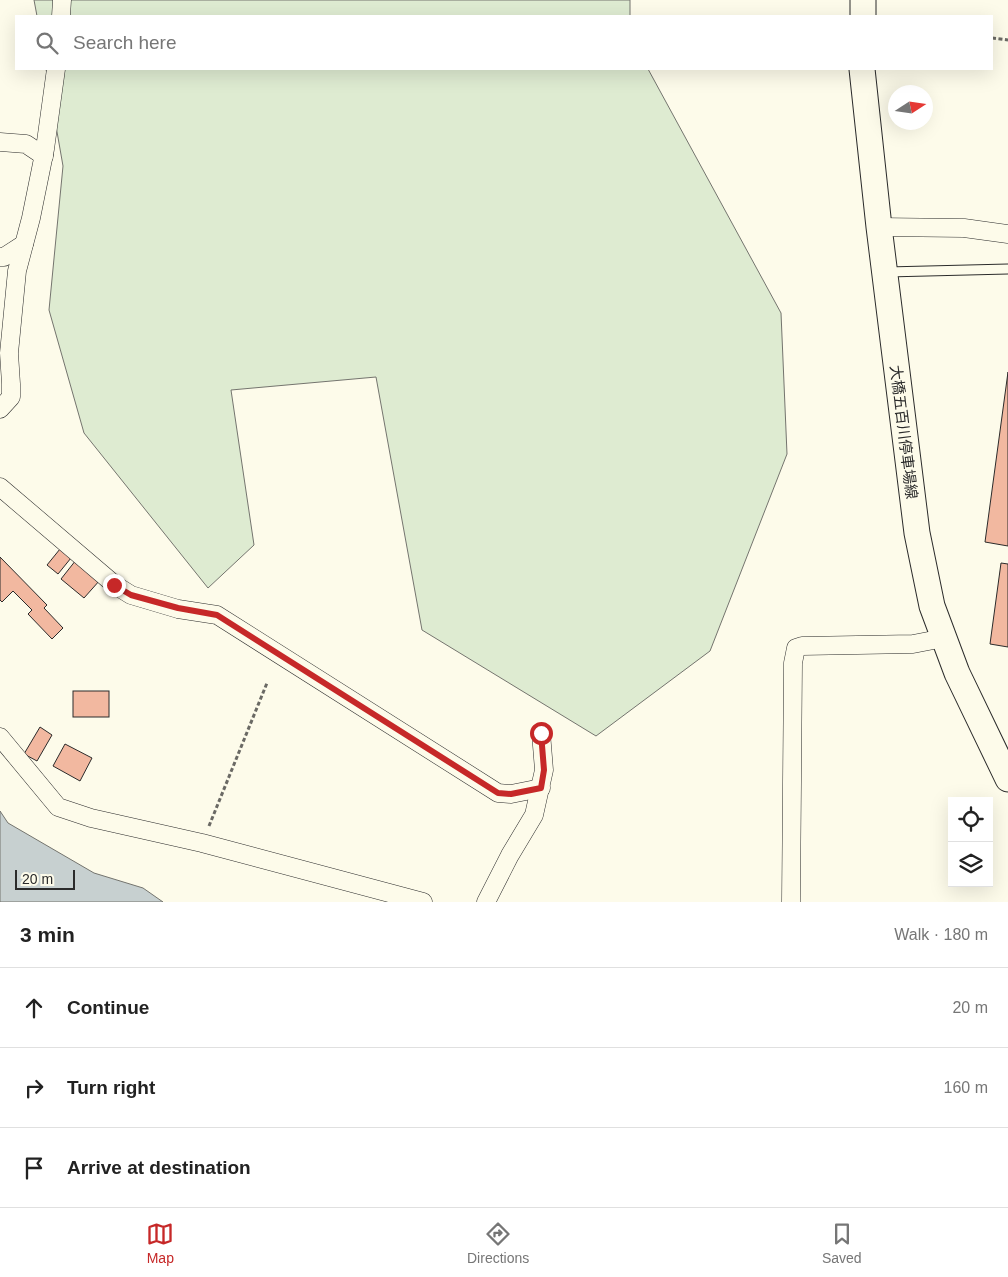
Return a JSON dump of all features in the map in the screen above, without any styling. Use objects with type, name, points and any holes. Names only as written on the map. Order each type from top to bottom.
[{"type":"main road","points":[[862,15],[863,0]]},
{"type":"main road","name":"大橋五百川停車場線","points":[[862,70],[884,272],[917,533],[932,606],[957,673],[1008,779]]},
{"type":"street","points":[[60,15],[62,0]]},
{"type":"street","points":[[0,409],[11,397],[9,353],[17,271],[44,156],[56,70]]},
{"type":"street","points":[[0,142],[26,144],[44,156]]},
{"type":"street","points":[[879,227],[964,228],[1008,234]]},
{"type":"street","points":[[0,257],[4,257],[24,244]]},
{"type":"street","points":[[0,488],[114,585],[131,595],[178,608],[217,615],[498,793],[511,794],[541,788]]},
{"type":"street","points":[[791,902],[794,663],[796,648],[802,646],[913,644],[944,638]]},
{"type":"street","points":[[486,902],[510,855],[534,815],[544,770],[541,733]]},
{"type":"street","points":[[0,736],[58,807],[90,818],[202,843],[423,902]]},
{"type":"lane","points":[[884,272],[1008,269]]},
{"type":"path","points":[[993,38],[1008,40]]},
{"type":"path","points":[[202,843],[267,683]]},
{"type":"green space","points":[[34,0],[630,0],[630,15],[37,15]]},
{"type":"green space","points":[[46,70],[649,70],[781,313],[787,454],[710,651],[596,736],[422,630],[376,377],[231,390],[254,545],[208,588],[84,433],[49,310],[63,166]]},
{"type":"shaded area","points":[[0,811],[8,823],[94,873],[143,888],[163,902],[0,902]]},
{"type":"building","points":[[1008,372],[1008,546],[985,542]]},
{"type":"building","points":[[60,549],[71,558],[58,574],[47,565]]},
{"type":"building","points":[[0,557],[47,605],[44,608],[63,628],[52,639],[28,614],[32,610],[13,591],[2,602],[0,600]]},
{"type":"building","points":[[76,560],[100,580],[84,598],[61,579]]},
{"type":"building","points":[[1001,563],[1008,564],[1008,647],[990,644]]},
{"type":"building","points":[[73,691],[109,691],[109,717],[73,717]]},
{"type":"building","points":[[40,727],[52,735],[37,761],[24,754]]},
{"type":"building","points":[[65,744],[92,758],[80,781],[53,766]]},
{"type":"route","points":[[114,585],[131,595],[178,608],[217,615],[498,793],[511,794],[541,788],[544,770],[541,733]]}]
